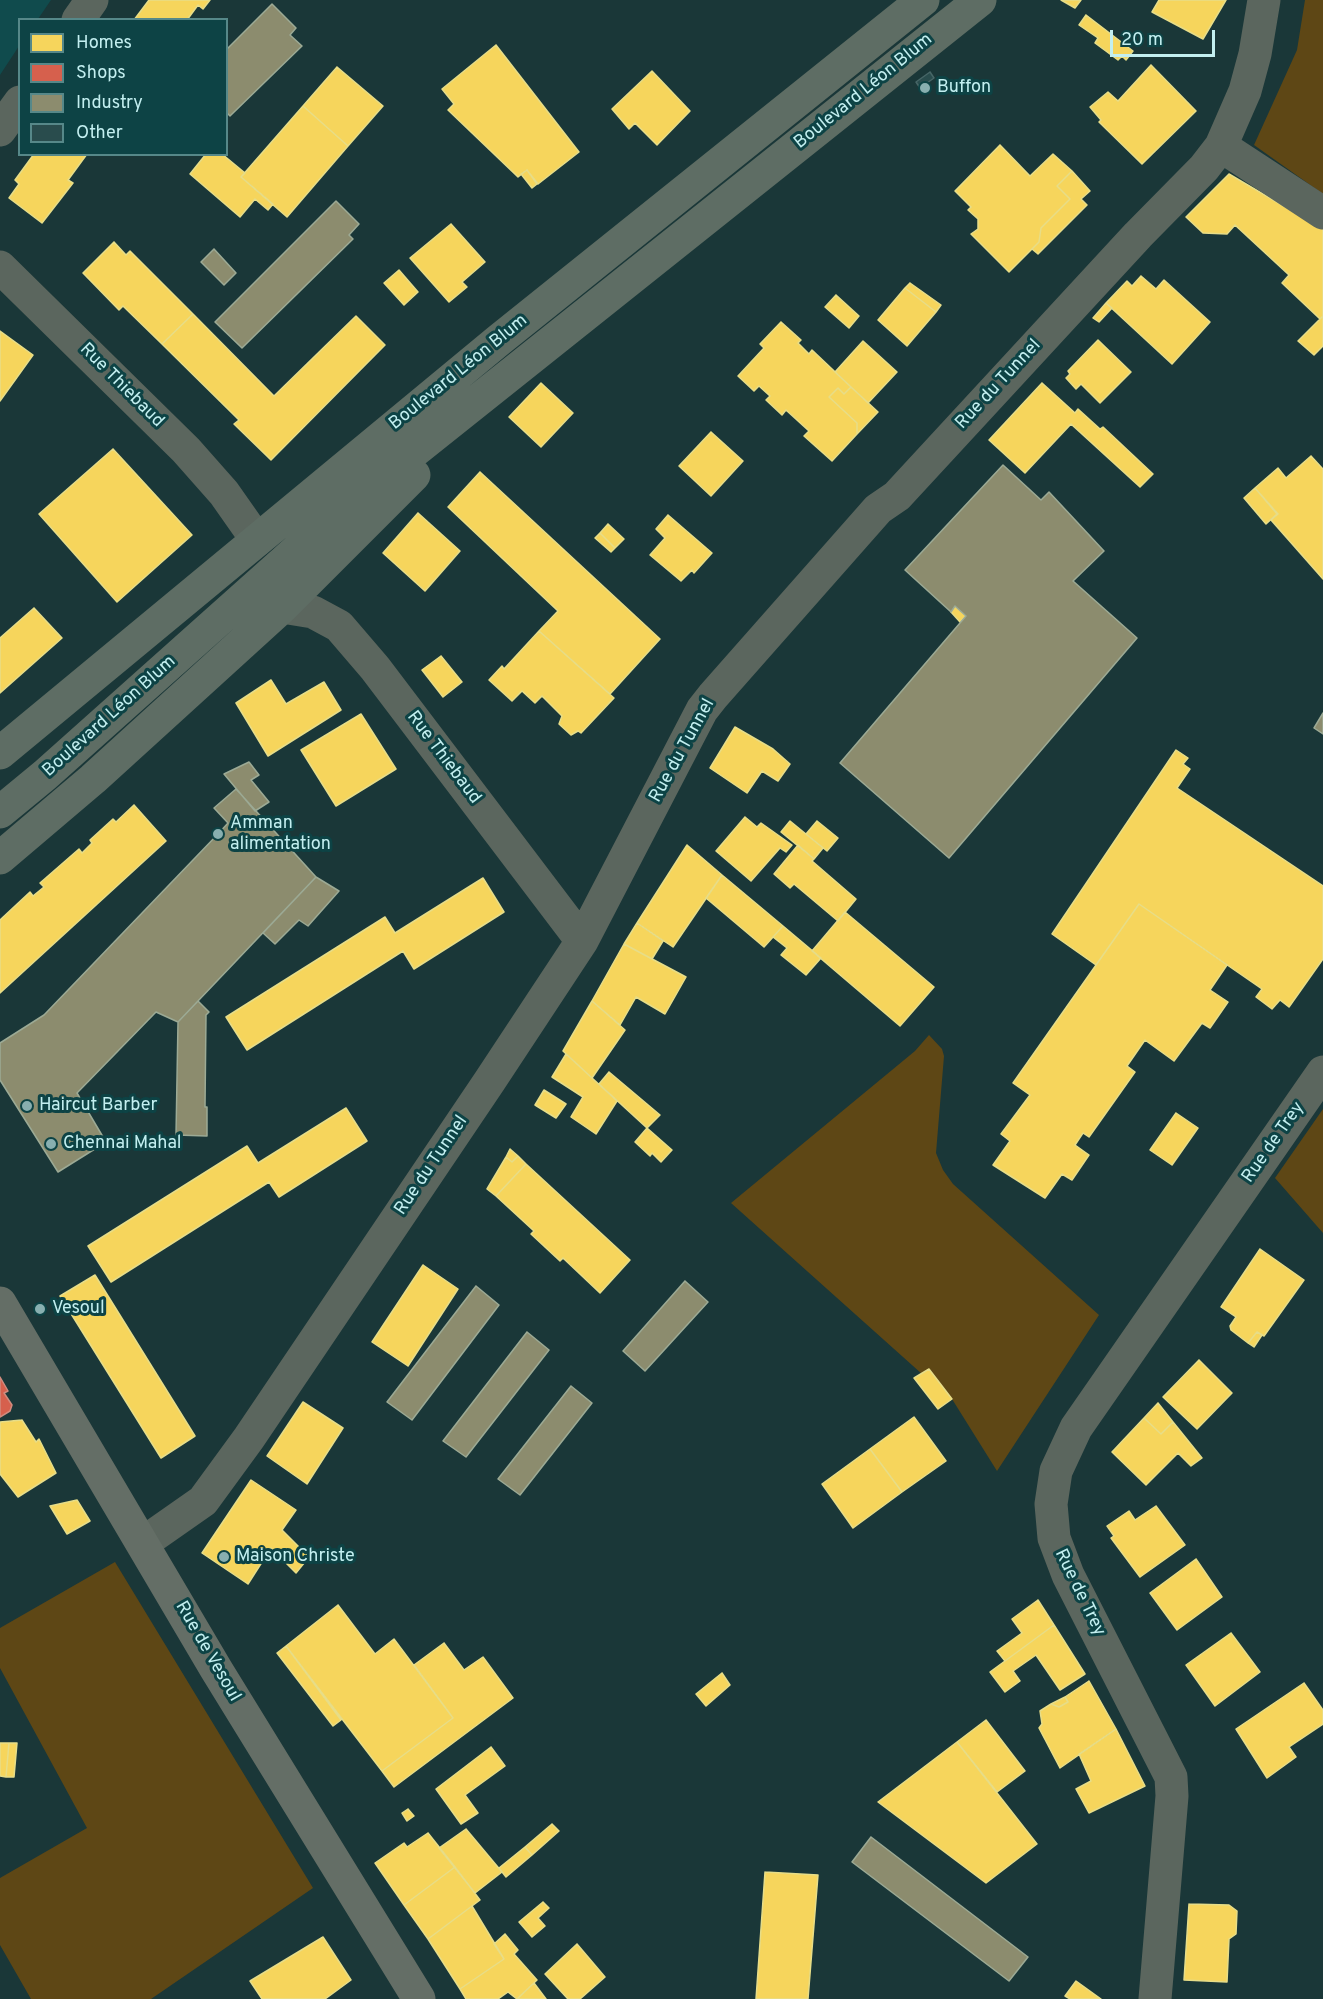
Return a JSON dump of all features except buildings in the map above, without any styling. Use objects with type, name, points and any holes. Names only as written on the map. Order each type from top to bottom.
[{"type":"main road","name":"Boulevard Léon Blum","points":[[0,753],[498,340],[923,0]]},
{"type":"main road","name":"Boulevard Léon Blum","points":[[524,365],[980,0]]},
{"type":"main road","points":[[353,500],[498,340]]},
{"type":"main road","points":[[353,500],[524,365]]},
{"type":"main road","points":[[0,858],[93,779],[282,607],[524,365]]},
{"type":"main road","name":"Boulevard Léon Blum","points":[[0,812],[45,775],[353,500]]},
{"type":"main road","name":"Rue de Vesoul","points":[[0,1303],[216,1670],[419,1999]]},
{"type":"street","points":[[79,18],[92,0]]},
{"type":"street","name":"Rue du Tunnel","points":[[143,1543],[203,1501],[243,1447],[582,941],[702,710],[878,509],[897,496],[1138,235],[1204,168],[1221,146],[1245,91],[1255,54],[1264,0]]},
{"type":"street","points":[[0,130],[18,105]]},
{"type":"street","points":[[1221,146],[1323,213]]},
{"type":"street","name":"Rue Thiebaud","points":[[0,267],[117,381],[225,493],[257,540]]},
{"type":"street","name":"Rue Thiebaud","points":[[282,607],[313,612],[339,626],[375,668],[582,941]]},
{"type":"street","name":"Rue de Trey","points":[[1155,1999],[1171,1777],[1068,1575],[1054,1538],[1051,1504],[1056,1471],[1076,1428],[1323,1072]]},
{"type":"shaded area","points":[[0,0],[51,0],[39,18],[18,18],[18,48],[0,75]]},
{"type":"shaded area","points":[[1305,0],[1323,0],[1323,194],[1254,145],[1297,50]]},
{"type":"shaded area","points":[[929,1035],[942,1049],[944,1056],[936,1153],[943,1170],[953,1184],[1099,1315],[997,1471],[952,1399],[929,1369],[922,1374],[731,1203],[915,1051]]},
{"type":"shaded area","points":[[1323,1109],[1323,1233],[1275,1178]]},
{"type":"shaded area","points":[[115,1562],[313,1888],[151,1999],[31,1999],[0,1945],[0,1878],[87,1828],[0,1668],[0,1628]]},
{"type":"place","name":"Buffon","points":[[925,88]]},
{"type":"place","name":"Amman alimentation","points":[[218,834]]},
{"type":"place","name":"Haircut Barber","points":[[27,1106]]},
{"type":"place","name":"Chennai Mahal","points":[[51,1144]]},
{"type":"place","name":"Vesoul","points":[[40,1309]]},
{"type":"place","name":"Maison Christe","points":[[224,1557]]}]
